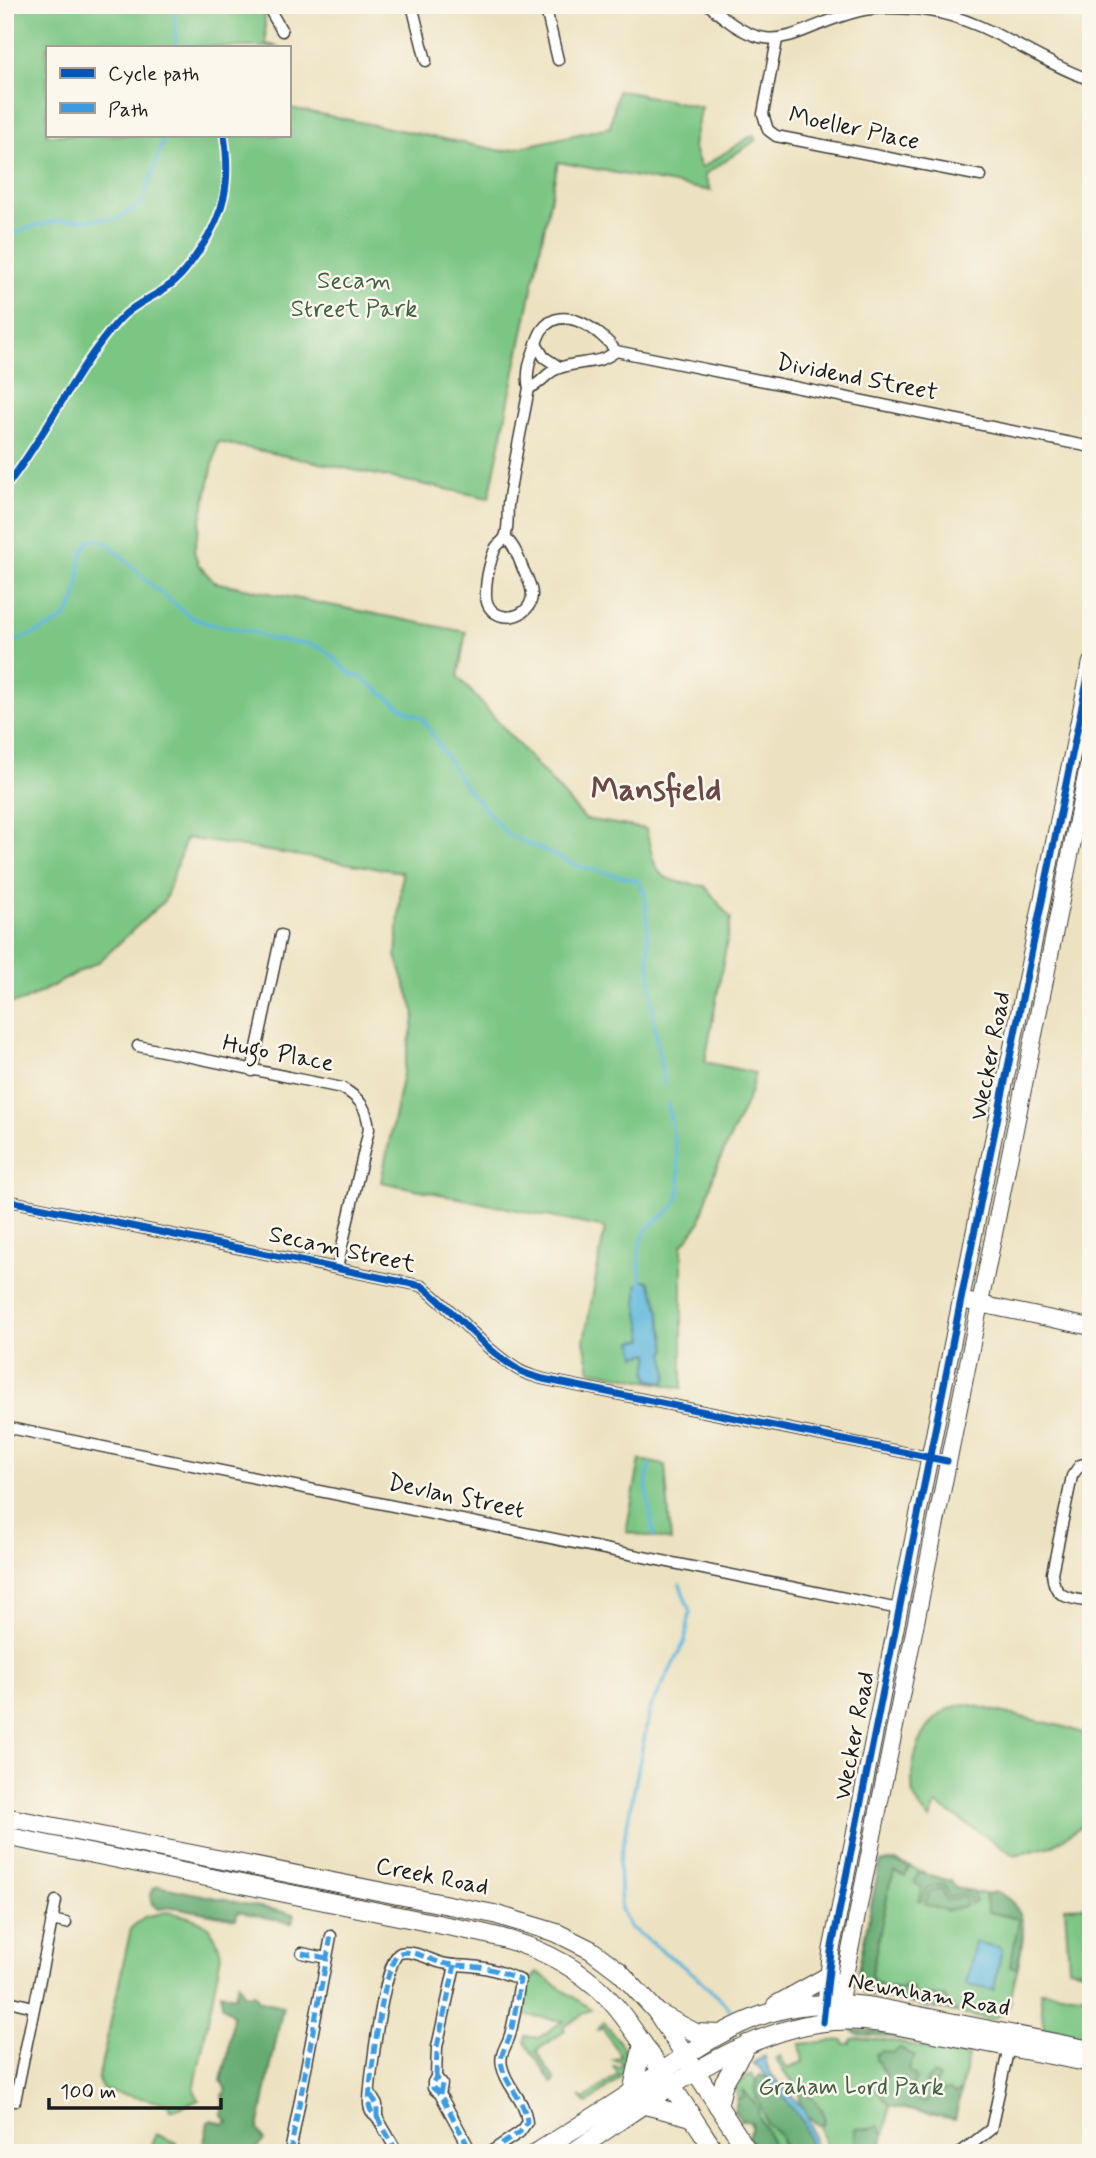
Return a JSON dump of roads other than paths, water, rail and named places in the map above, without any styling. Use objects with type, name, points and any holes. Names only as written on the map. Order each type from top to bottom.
[{"type":"main road","name":"Creek Road","points":[[5,1816],[494,1914],[540,1926],[574,1941],[606,1961],[633,1984],[656,2011],[749,2153]]},
{"type":"main road","name":"Creek Road","points":[[5,1836],[519,1942],[561,1961],[593,1984],[617,2008],[663,2071],[716,2153]]},
{"type":"main road","points":[[768,2012],[778,2003],[828,1976]]},
{"type":"main road","name":"Newnham Road","points":[[536,2153],[720,2034],[768,2012],[799,2006],[1091,2063]]},
{"type":"main road","name":"Newnham Road","points":[[572,2153],[696,2072],[747,2044],[831,2013],[874,2007],[1091,2050]]},
{"type":"main road","points":[[656,2011],[696,2033],[720,2034]]},
{"type":"main road","points":[[632,2092],[643,2044]]},
{"type":"main road","points":[[718,2106],[724,2082],[747,2044]]},
{"type":"main road","points":[[645,2105],[692,2117]]},
{"type":"street","points":[[271,5],[271,12],[282,30]]},
{"type":"street","points":[[412,5],[426,61]]},
{"type":"street","points":[[545,5],[558,60]]},
{"type":"street","points":[[709,5],[726,21],[748,33],[777,40],[860,11],[892,8],[930,11],[968,21],[1069,72],[1091,80]]},
{"type":"street","name":"Moeller Place","points":[[777,40],[763,114],[768,130],[776,136],[981,176]]},
{"type":"street","name":"Dividend Street","points":[[505,537],[513,545],[532,590],[527,607],[516,615],[506,617],[490,610],[486,589],[496,547],[505,537],[529,388],[527,380],[530,359],[541,331],[557,319],[566,318],[588,327],[608,341],[616,351],[1091,447]]},
{"type":"street","points":[[536,344],[544,358],[559,367]]},
{"type":"street","points":[[529,388],[537,386],[545,376],[559,367],[606,359],[616,351]]},
{"type":"street","name":"Wecker Road","points":[[831,2013],[828,1976],[929,1457],[1091,662]]},
{"type":"street","name":"Wecker Road","points":[[831,2013],[947,1461],[1091,751]]},
{"type":"street","points":[[1045,888],[1062,891]]},
{"type":"street","points":[[252,1071],[281,935]]},
{"type":"street","points":[[1022,1000],[1039,1004]]},
{"type":"street","name":"Hugo Place","points":[[138,1046],[342,1088],[365,1106],[369,1129],[337,1268]]},
{"type":"street","name":"Secam Street","points":[[5,1200],[422,1286],[441,1300],[489,1349],[518,1370],[543,1379],[929,1457]]},
{"type":"street","points":[[961,1301],[1091,1327]]},
{"type":"street","name":"Devlan Street","points":[[5,1427],[899,1609]]},
{"type":"street","points":[[929,1457],[947,1461]]},
{"type":"street","points":[[1091,1461],[1080,1465],[1072,1476],[1052,1573],[1053,1586],[1059,1593],[1069,1598],[1091,1602]]},
{"type":"street","points":[[15,2101],[56,1901]]},
{"type":"street","points":[[51,1920],[66,1923]]},
{"type":"street","points":[[290,2153],[331,1936]]},
{"type":"street","points":[[398,2153],[377,2116],[377,2105],[371,2095],[371,2063],[393,1958],[402,1952],[456,1965],[491,1969],[520,1980],[510,2038],[503,2047],[501,2059],[503,2071],[523,2105],[527,2122],[520,2132],[489,2153]]},
{"type":"street","points":[[302,1953],[326,1958]]},
{"type":"street","points":[[456,1965],[437,2047],[433,2088],[440,2094],[472,2153]]},
{"type":"street","points":[[5,2000],[33,2007]]},
{"type":"street","points":[[960,2153],[991,2129],[1009,2047]]},
{"type":"water","points":[[644,1280],[649,1281],[657,1300],[667,1350],[664,1352],[668,1375],[665,1382],[650,1380],[647,1373],[650,1353],[636,1356],[633,1341],[644,1339],[637,1303],[637,1285]]},
{"type":"water","points":[[975,1942],[1002,1948],[994,1990],[966,1985]]},
{"type":"water","points":[[765,2056],[770,2072],[807,2115],[816,2153],[809,2153],[809,2139],[803,2122],[760,2068],[753,2063]]},
{"type":"waterway","points":[[174,5],[176,46]]},
{"type":"waterway","points":[[5,238],[30,227],[62,220],[119,219],[143,202],[165,136]]},
{"type":"waterway","points":[[5,644],[46,629],[68,614],[77,591],[83,551],[90,541],[98,539],[110,545],[151,585],[192,618],[254,632],[269,639],[309,644],[325,650],[351,674],[362,678],[405,710],[422,718],[464,785],[507,834],[578,866],[637,880],[645,893],[653,1017],[664,1084]]},
{"type":"waterway","points":[[642,1285],[639,1255],[642,1240],[649,1227],[674,1205],[679,1192],[679,1167],[668,1103]]},
{"type":"waterway","points":[[650,1465],[646,1486],[654,1536]]},
{"type":"waterway","points":[[680,1585],[690,1612],[685,1641],[650,1709],[619,1865],[621,1909],[630,1927],[695,1975],[730,2009]]},
{"type":"district","name":"Mansfield","points":[[656,790]]},
{"type":"park label","name":"Secam Street Park","points":[[354,295]]},
{"type":"park label","name":"Graham Lord Park","points":[[851,2087]]}]
